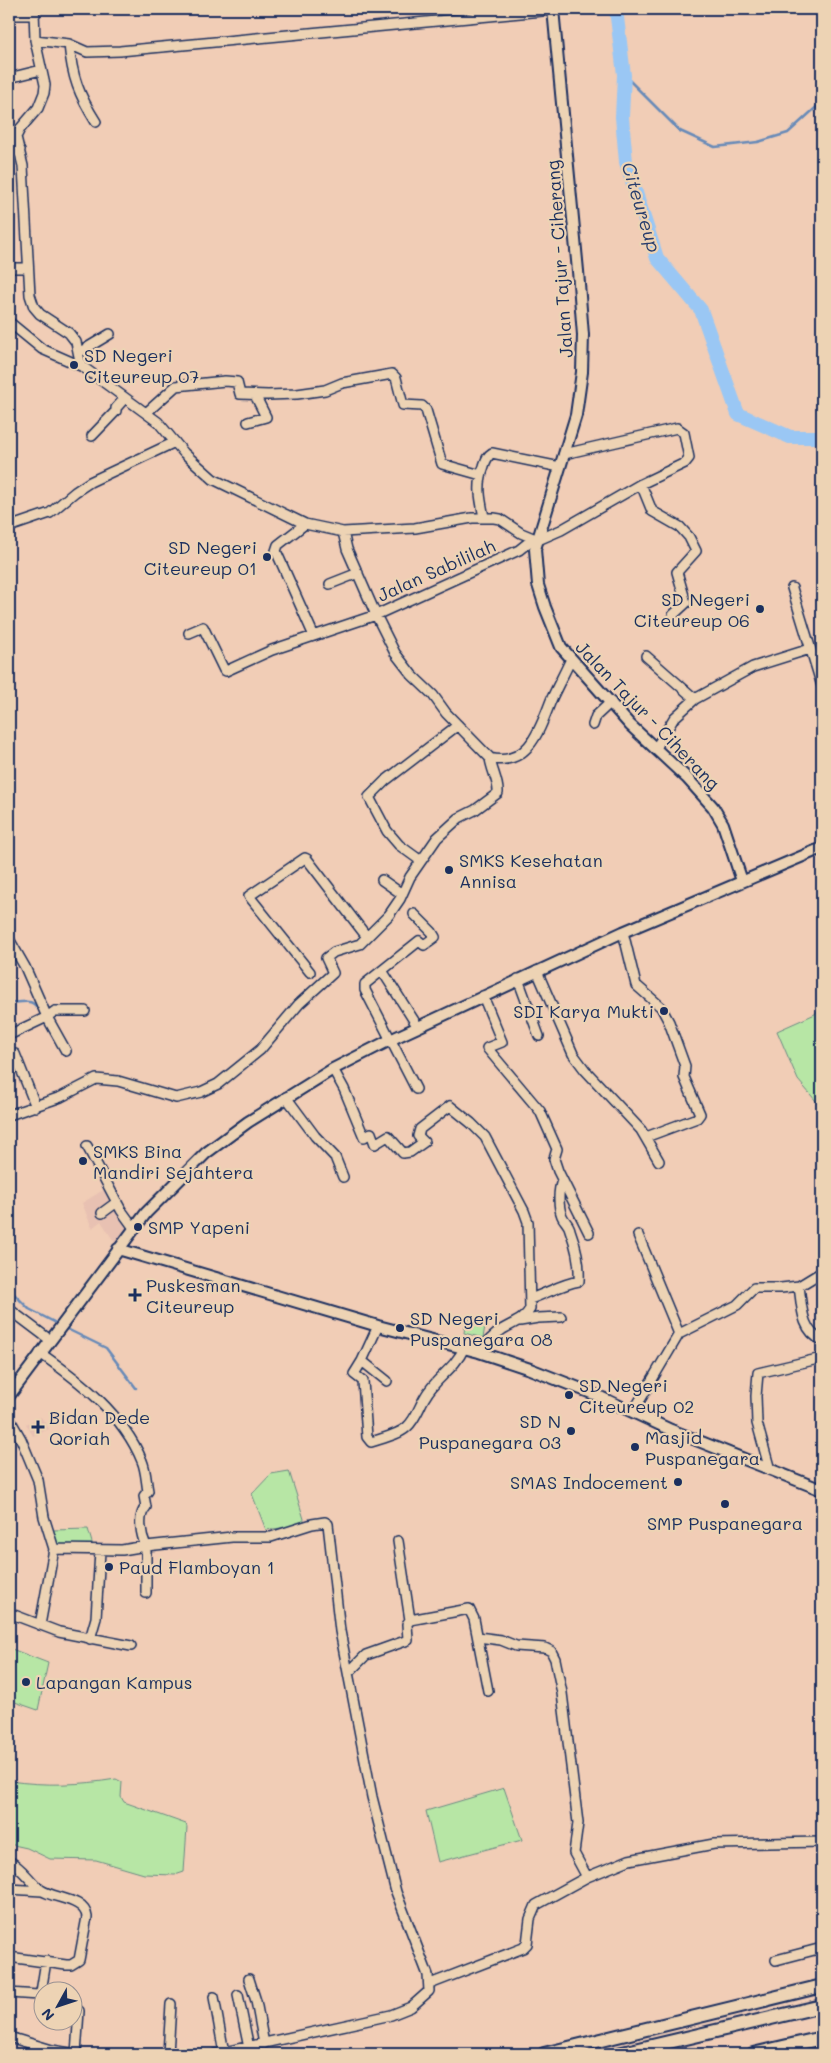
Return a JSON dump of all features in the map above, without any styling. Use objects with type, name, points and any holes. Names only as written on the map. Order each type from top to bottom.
[{"type":"highway","points":[[544,2054],[822,1986]]},
{"type":"highway","points":[[618,2054],[822,2006]]},
{"type":"highway","points":[[753,2054],[822,2038]]},
{"type":"main road","name":"Jalan Tajur - Ciherang","points":[[553,9],[564,104],[583,334],[580,396],[576,415],[536,539],[538,585],[554,632],[561,646],[571,659],[630,725],[688,778],[713,807],[722,824],[742,881]]},
{"type":"main road","points":[[9,1396],[134,1228],[160,1197],[206,1153],[286,1097],[333,1069],[483,996],[623,932],[822,848]]},
{"type":"main road","points":[[118,1250],[378,1326],[479,1352],[562,1380],[671,1430],[822,1490]]},
{"type":"street","points":[[35,40],[69,44],[91,52],[157,48],[553,9]]},
{"type":"street","points":[[9,15],[34,12],[35,40],[45,85],[38,108],[16,137],[24,178],[30,296],[34,307],[48,321],[72,337],[76,342],[83,367]]},
{"type":"street","points":[[69,44],[70,65],[75,84],[96,122]]},
{"type":"street","points":[[9,78],[41,70]]},
{"type":"street","points":[[9,153],[20,150]]},
{"type":"street","points":[[9,268],[28,268]]},
{"type":"street","name":"Jalan Sabililah","points":[[9,322],[42,350],[83,367],[158,422],[196,464],[213,479],[305,524],[343,532],[415,528],[460,519],[484,517],[500,519],[521,534],[536,539]]},
{"type":"street","points":[[80,352],[110,334]]},
{"type":"street","points":[[146,413],[172,388],[183,384],[237,382],[239,393],[278,395],[325,390],[342,383],[394,375],[401,403],[405,406],[422,406],[426,410],[442,464],[481,475]]},
{"type":"street","points":[[248,422],[266,417],[255,395]]},
{"type":"street","points":[[92,436],[116,411],[125,398]]},
{"type":"street","points":[[536,539],[560,530],[641,484],[688,461],[689,458],[684,433],[680,429],[672,429],[564,454]]},
{"type":"street","points":[[9,526],[50,513],[90,482],[175,442]]},
{"type":"street","points":[[484,517],[478,491],[481,475],[488,456],[492,453],[560,467]]},
{"type":"street","points":[[641,484],[652,511],[680,527],[689,537],[696,551],[677,572],[686,603],[673,615]]},
{"type":"street","points":[[305,524],[278,545],[276,551],[314,636]]},
{"type":"street","name":"Jalan Sabililah","points":[[343,532],[376,615],[519,550],[536,539]]},
{"type":"street","points":[[330,584],[358,573]]},
{"type":"street","points":[[792,588],[822,686]]},
{"type":"street","points":[[189,633],[203,627],[225,671],[272,650],[376,615],[401,663],[434,695],[446,713],[490,758],[498,760],[508,759],[525,751],[532,744],[571,659]]},
{"type":"street","points":[[657,749],[674,718],[695,699],[753,667],[811,651]]},
{"type":"street","points":[[657,749],[674,722],[696,702],[764,667],[811,651]]},
{"type":"street","points":[[646,656],[695,699]]},
{"type":"street","points":[[592,725],[596,716],[611,702]]},
{"type":"street","points":[[421,861],[404,849],[387,831],[369,797],[385,781],[458,725]]},
{"type":"street","points":[[9,1115],[61,1097],[96,1079],[118,1081],[176,1098],[218,1084],[260,1050],[299,1004],[333,973],[326,958],[334,952],[360,944],[389,915],[410,877],[437,838],[449,826],[498,793],[490,758]]},
{"type":"street","points":[[310,972],[249,896],[305,858],[367,937]]},
{"type":"street","points":[[382,880],[402,894]]},
{"type":"street","points":[[414,914],[432,932],[434,937],[424,945],[419,941],[383,972],[364,984],[365,990],[416,1089]]},
{"type":"street","points":[[623,932],[636,985],[661,1007],[669,1022],[685,1066],[684,1077],[700,1114],[697,1118],[646,1137]]},
{"type":"street","points":[[9,939],[25,967],[47,1017],[66,1051]]},
{"type":"street","points":[[537,971],[573,1054],[585,1070],[646,1137],[658,1161]]},
{"type":"street","points":[[383,972],[418,1027]]},
{"type":"street","points":[[518,980],[539,1036]]},
{"type":"street","points":[[483,996],[502,1042],[487,1048],[540,1111],[556,1146],[554,1159],[562,1181],[589,1233]]},
{"type":"street","points":[[9,1035],[58,1011],[85,1011]]},
{"type":"street","points":[[15,1054],[36,1107]]},
{"type":"street","points":[[333,1069],[344,1089],[364,1137],[371,1133],[375,1144],[388,1136],[403,1153],[410,1152],[424,1142],[418,1136],[420,1129],[450,1106],[479,1130],[489,1144],[520,1200],[528,1222],[530,1309],[517,1322],[502,1329],[479,1352]]},
{"type":"street","points":[[286,1097],[315,1136],[335,1158],[343,1177]]},
{"type":"street","points":[[87,1146],[117,1202],[134,1228]]},
{"type":"street","points":[[530,1299],[565,1284],[579,1281],[580,1269],[575,1246],[570,1227],[562,1217],[559,1203],[562,1181]]},
{"type":"street","points":[[102,1213],[117,1202]]},
{"type":"street","points":[[638,1235],[679,1334]]},
{"type":"street","points":[[633,1412],[679,1334],[737,1305],[754,1288],[799,1286],[822,1272]]},
{"type":"street","points":[[799,1286],[807,1328],[812,1334],[822,1340]]},
{"type":"street","points":[[9,1309],[51,1338]]},
{"type":"street","points":[[517,1322],[538,1318],[560,1317]]},
{"type":"street","points":[[378,1326],[362,1361],[353,1373],[363,1381],[367,1437],[369,1442],[407,1428],[414,1420],[435,1384],[454,1366],[464,1348]]},
{"type":"street","points":[[40,1353],[75,1378],[104,1406],[128,1434],[143,1462],[148,1491],[144,1496],[146,1507],[141,1518],[143,1539],[146,1546],[146,1593]]},
{"type":"street","points":[[770,1470],[756,1419],[758,1373],[822,1358]]},
{"type":"street","points":[[362,1361],[387,1381]]},
{"type":"street","points":[[9,1418],[21,1439],[38,1480],[44,1516],[54,1549],[40,1624]]},
{"type":"street","points":[[54,1549],[122,1550],[232,1537],[274,1537],[312,1524],[327,1523],[340,1632],[360,1744],[396,1892],[430,1984],[428,1994],[399,2012],[220,2054],[214,1997]]},
{"type":"street","points":[[348,1672],[366,1655],[408,1640],[407,1624],[410,1620],[398,1540]]},
{"type":"street","points":[[90,1639],[96,1618],[100,1551]]},
{"type":"street","points":[[410,1620],[468,1609],[474,1619],[488,1691]]},
{"type":"street","points":[[9,1613],[59,1632],[132,1646]]},
{"type":"street","points":[[478,1637],[501,1640],[516,1646],[545,1648],[551,1651],[555,1659],[562,1693],[578,1823],[574,1853],[587,1877]]},
{"type":"street","points":[[430,1984],[523,1948],[527,1944],[530,1919],[536,1905],[587,1877],[642,1856],[703,1845],[822,1842]]},
{"type":"street","points":[[9,1861],[22,1870],[42,1890]]},
{"type":"street","points":[[9,1890],[42,1890],[78,1904],[87,1912],[88,1917],[79,1960],[71,1965],[9,1958]]},
{"type":"street","points":[[776,1960],[822,1948]]},
{"type":"street","points":[[9,1994],[38,1995],[41,1992],[46,1961]]},
{"type":"street","points":[[249,1979],[256,2002],[264,2044]]},
{"type":"street","points":[[238,1995],[249,2048]]},
{"type":"street","points":[[168,2054],[171,2004]]},
{"type":"street","points":[[9,2037],[51,2052],[76,2054],[78,2030]]},
{"type":"shaded area","points":[[105,1189],[129,1229],[115,1243],[101,1221],[92,1228],[82,1203]]},
{"type":"shaded area","name":"Bidan Dede Qoriah","points":[[41,1417],[49,1429],[33,1436],[26,1424]]},
{"type":"green space","points":[[822,1004],[822,1108],[798,1080],[777,1031],[815,1014]]},
{"type":"green space","points":[[466,1318],[485,1326],[483,1338],[464,1333]]},
{"type":"green space","points":[[289,1471],[304,1519],[303,1525],[266,1530],[252,1494],[271,1474]]},
{"type":"green space","points":[[88,1529],[93,1546],[57,1546],[53,1530]]},
{"type":"green space","name":"Lapangan Kampus","points":[[9,1648],[48,1663],[38,1710],[9,1700]]},
{"type":"green space","points":[[116,1779],[122,1782],[121,1797],[124,1802],[186,1824],[184,1872],[175,1875],[144,1874],[96,1860],[50,1859],[27,1848],[9,1844],[9,1781],[63,1784]]},
{"type":"green space","points":[[504,1788],[522,1840],[438,1862],[426,1811]]},
{"type":"waterway","name":"Citeureup","points":[[616,9],[624,75],[622,117],[626,162],[657,258],[701,310],[738,414],[790,437],[822,437]]},
{"type":"waterway","points":[[624,75],[680,131],[715,147],[758,142],[788,133],[822,102]]},
{"type":"waterway","points":[[9,1002],[33,1003],[40,1011]]},
{"type":"waterway","points":[[9,1289],[29,1309],[60,1325]]},
{"type":"waterway","points":[[65,1328],[106,1348],[136,1388]]},
{"type":"place","name":"SD Negeri Citeureup 07","points":[[74,365]]},
{"type":"place","name":"SD Negeri Citeureup 01","points":[[267,557]]},
{"type":"place","name":"SD Negeri Citeureup 06","points":[[760,609]]},
{"type":"place","name":"SMKS Kesehatan Annisa","points":[[449,870]]},
{"type":"place","name":"SDI Karya Mukti","points":[[664,1011]]},
{"type":"place","name":"SMKS Bina Mandiri Sejahtera","points":[[83,1161]]},
{"type":"place","name":"SMP Yapeni","points":[[138,1227]]},
{"type":"place","name":"Puskesman Citeureup","points":[[135,1295]]},
{"type":"place","name":"SD Negeri Puspanegara 08","points":[[400,1328]]},
{"type":"place","name":"SD Negeri Citeureup 02","points":[[569,1395]]},
{"type":"place","name":"Bidan Dede Qoriah","points":[[38,1427]]},
{"type":"place","name":"SD N Puspanegara 03","points":[[571,1431]]},
{"type":"place","name":"Masjid Puspanegara","points":[[635,1447]]},
{"type":"place","name":"SMAS Indocement","points":[[678,1482]]},
{"type":"place","name":"SMP Puspanegara","points":[[725,1504]]},
{"type":"place","name":"Paud Flamboyan 1","points":[[109,1567]]},
{"type":"place","name":"Lapangan Kampus","points":[[26,1682]]}]
